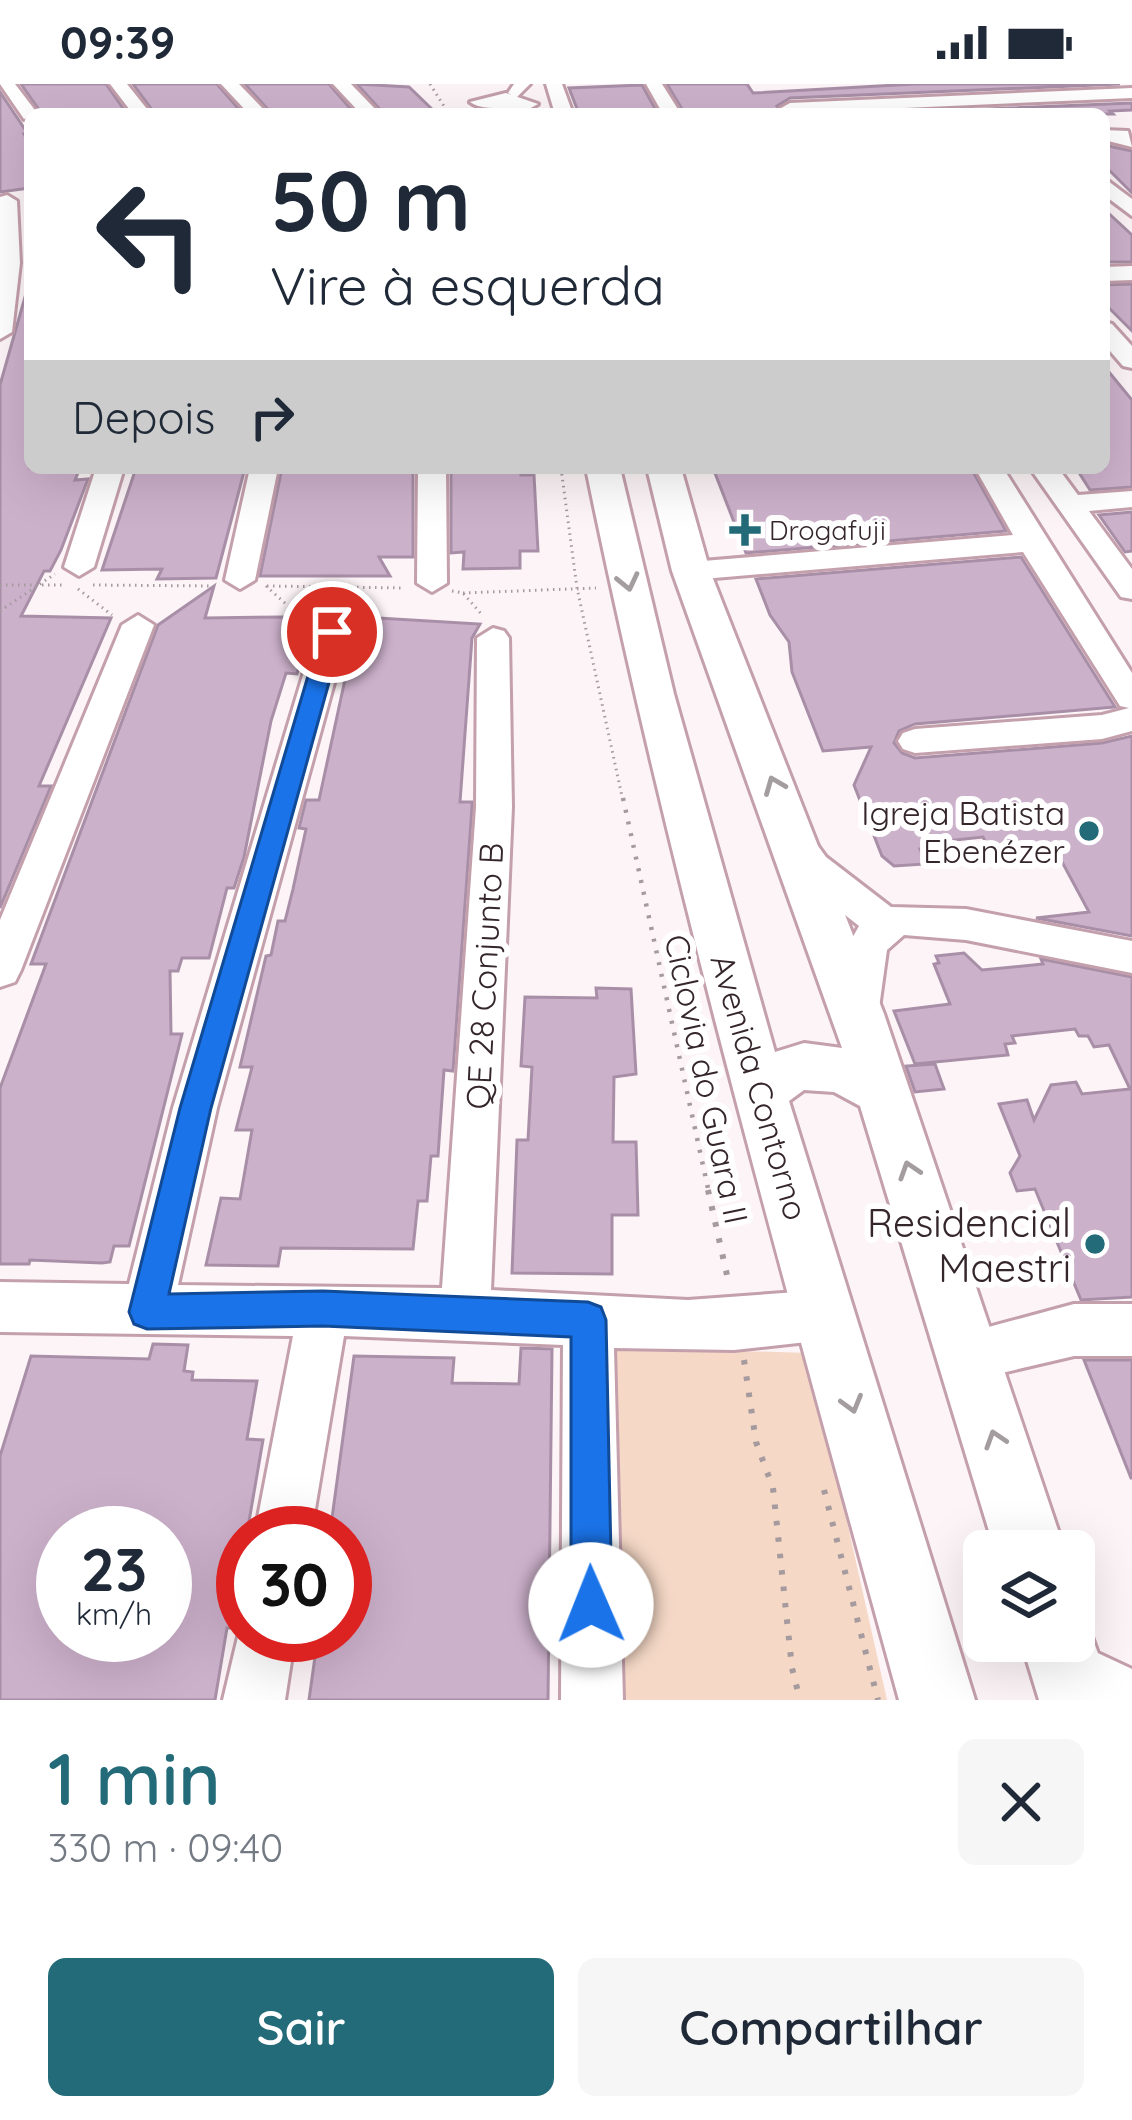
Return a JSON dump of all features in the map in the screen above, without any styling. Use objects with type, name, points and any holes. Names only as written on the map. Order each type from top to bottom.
[{"type":"main road","points":[[479,100],[521,96]]},
{"type":"main road","name":"Avenida Contorno","points":[[604,474],[652,694],[760,1095],[937,1700]]},
{"type":"main road","points":[[666,474],[691,571],[858,1014],[1023,1530]]},
{"type":"main road","points":[[760,1095],[786,1070],[804,1065],[845,1069],[884,1092]]},
{"type":"street","points":[[6,84],[25,108]]},
{"type":"street","points":[[118,84],[137,108]]},
{"type":"street","points":[[230,84],[253,108]]},
{"type":"street","points":[[341,84],[365,108]]},
{"type":"street","points":[[948,84],[965,101]]},
{"type":"street","points":[[777,88],[790,108]]},
{"type":"street","points":[[844,108],[1132,93]]},
{"type":"street","points":[[1110,190],[1132,210]]},
{"type":"street","points":[[1,322],[3,202]]},
{"type":"street","points":[[1110,336],[1132,362]]},
{"type":"street","points":[[80,567],[108,474]]},
{"type":"street","points":[[253,583],[263,474]]},
{"type":"street","points":[[432,474],[432,583]]},
{"type":"street","points":[[992,474],[1132,698]]},
{"type":"street","points":[[1048,474],[1132,590]]},
{"type":"street","points":[[1076,513],[1132,500]]},
{"type":"street","points":[[1076,513],[1132,519]]},
{"type":"street","points":[[691,571],[1032,542]]},
{"type":"street","points":[[0,970],[138,626]]},
{"type":"street","points":[[147,1312],[195,1108],[332,632]]},
{"type":"street","name":"QE 28 Conjunto B","points":[[465,1314],[494,808],[494,638]]},
{"type":"street","points":[[915,741],[1102,727],[1132,719]]},
{"type":"street","points":[[797,844],[812,867],[886,924],[946,922],[1132,956]]},
{"type":"street","points":[[858,1014],[857,974],[886,924]]},
{"type":"street","points":[[0,1307],[147,1312],[323,1309],[739,1327],[825,1315]]},
{"type":"street","points":[[289,1506],[323,1309]]},
{"type":"street","points":[[588,1320],[592,1700]]},
{"type":"street","points":[[971,1364],[977,1353],[1074,1330],[1132,1330]]},
{"type":"street","points":[[254,1700],[261,1662]]},
{"type":"street","points":[[1068,1670],[1110,1694],[1132,1700]]},
{"type":"path","name":"Ciclovia do Guara II","points":[[562,474],[577,588],[739,1327],[756,1442],[773,1489],[792,1668],[800,1700]]},
{"type":"path","points":[[0,611],[62,569],[73,585],[111,615],[138,626]]},
{"type":"path","points":[[253,583],[295,612],[318,619],[332,632]]},
{"type":"path","points":[[464,592],[603,587]]},
{"type":"shaded area","points":[[605,1347],[809,1353],[887,1700],[609,1700]]},
{"type":"building","points":[[21,84],[106,84],[123,108],[38,108]]},
{"type":"building","points":[[133,84],[217,84],[238,108],[151,108]]},
{"type":"building","points":[[245,84],[329,84],[350,108],[267,108]]},
{"type":"building","points":[[357,84],[409,87],[431,108],[379,108]]},
{"type":"building","points":[[667,84],[747,84],[753,93],[915,84],[1120,84],[790,98],[778,108],[681,108]]},
{"type":"building","points":[[642,85],[655,108],[577,108],[569,88]]},
{"type":"building","points":[[0,92],[24,128],[24,189],[0,192]]},
{"type":"building","points":[[1132,103],[1132,110],[1110,111],[1013,108]]},
{"type":"building","points":[[1110,146],[1132,151],[1132,193],[1110,171]]},
{"type":"building","points":[[1110,215],[1132,235],[1132,262],[1110,262]]},
{"type":"building","points":[[1132,284],[1132,331],[1110,309],[1110,285]]},
{"type":"building","points":[[24,301],[24,474],[78,474],[75,480],[88,479],[61,550],[50,571],[44,571],[21,616],[111,618],[39,786],[51,786],[0,908],[0,385]]},
{"type":"building","points":[[1110,373],[1132,400],[1132,487],[1090,490],[1080,474],[1110,474]]},
{"type":"building","points":[[134,474],[243,474],[216,578],[157,579],[162,569],[102,570]]},
{"type":"building","points":[[281,474],[413,474],[413,557],[379,557],[390,576],[260,576]]},
{"type":"building","points":[[451,474],[534,475],[538,551],[520,551],[520,568],[463,569],[464,552],[451,553]]},
{"type":"building","points":[[715,474],[974,474],[1006,531],[746,553]]},
{"type":"building","points":[[1132,512],[1132,551],[1125,552],[1099,515]]},
{"type":"building","points":[[1021,557],[1115,707],[915,724],[899,731],[894,743],[915,758],[1102,743],[1132,736],[1132,936],[1036,918],[1089,912],[1053,845],[999,850],[995,842],[986,843],[983,837],[927,843],[929,848],[920,849],[926,864],[894,866],[882,856],[854,785],[871,747],[823,751],[792,672],[789,642],[770,615],[756,579]]},
{"type":"building","points":[[214,586],[205,618],[283,617],[311,623],[297,674],[286,673],[271,721],[244,857],[234,888],[227,888],[209,958],[182,958],[178,971],[170,971],[171,1034],[182,1034],[129,1246],[114,1246],[110,1262],[0,1264],[0,1088],[46,964],[31,964],[158,625]]},
{"type":"building","points":[[378,618],[480,624],[472,638],[460,802],[472,802],[472,807],[453,1071],[444,1070],[438,1156],[431,1156],[427,1201],[418,1201],[413,1249],[281,1248],[278,1266],[206,1265],[221,1198],[240,1199],[252,1130],[236,1130],[252,1067],[240,1067],[266,956],[271,955],[278,921],[285,921],[293,889],[306,829],[299,828],[306,800],[319,800],[357,624]]},
{"type":"building","points":[[964,953],[982,970],[1043,964],[1041,959],[1132,977],[1132,1297],[1081,1300],[1035,1189],[1017,1191],[1010,1173],[1020,1156],[999,1104],[1027,1100],[1034,1120],[1051,1085],[1076,1082],[1082,1094],[1130,1089],[1109,1045],[1094,1047],[1088,1036],[1079,1036],[1075,1029],[1012,1036],[1015,1043],[1005,1044],[1008,1055],[915,1064],[894,1011],[950,1004],[934,964],[939,963],[936,956]]},
{"type":"building","points":[[596,988],[631,989],[636,1074],[614,1077],[613,1142],[636,1142],[638,1215],[612,1215],[612,1274],[512,1273],[517,1140],[528,1140],[532,1067],[521,1066],[525,997],[597,998]]},
{"type":"building","points":[[935,1064],[944,1089],[915,1092],[906,1066]]},
{"type":"building","points":[[153,1344],[188,1345],[184,1371],[193,1372],[192,1380],[257,1381],[247,1439],[263,1440],[252,1506],[216,1506],[216,1662],[221,1662],[215,1700],[0,1700],[0,1456],[31,1356],[149,1359]]},
{"type":"building","points":[[521,1348],[552,1349],[548,1700],[309,1700],[314,1662],[372,1662],[372,1506],[334,1506],[354,1356],[454,1358],[452,1383],[519,1384]]},
{"type":"building","points":[[1084,1360],[1132,1360],[1132,1478],[1131,1478]]},
{"type":"place","name":"Drogafuji","points":[[745,530]]},
{"type":"place","name":"Igreja Batista Ebenézer","points":[[1089,831]]},
{"type":"place","name":"Residencial Maestri","points":[[1095,1244]]},
{"type":"route","points":[[332,632],[195,1108],[147,1312],[323,1309],[588,1320],[591,1605]]}]
